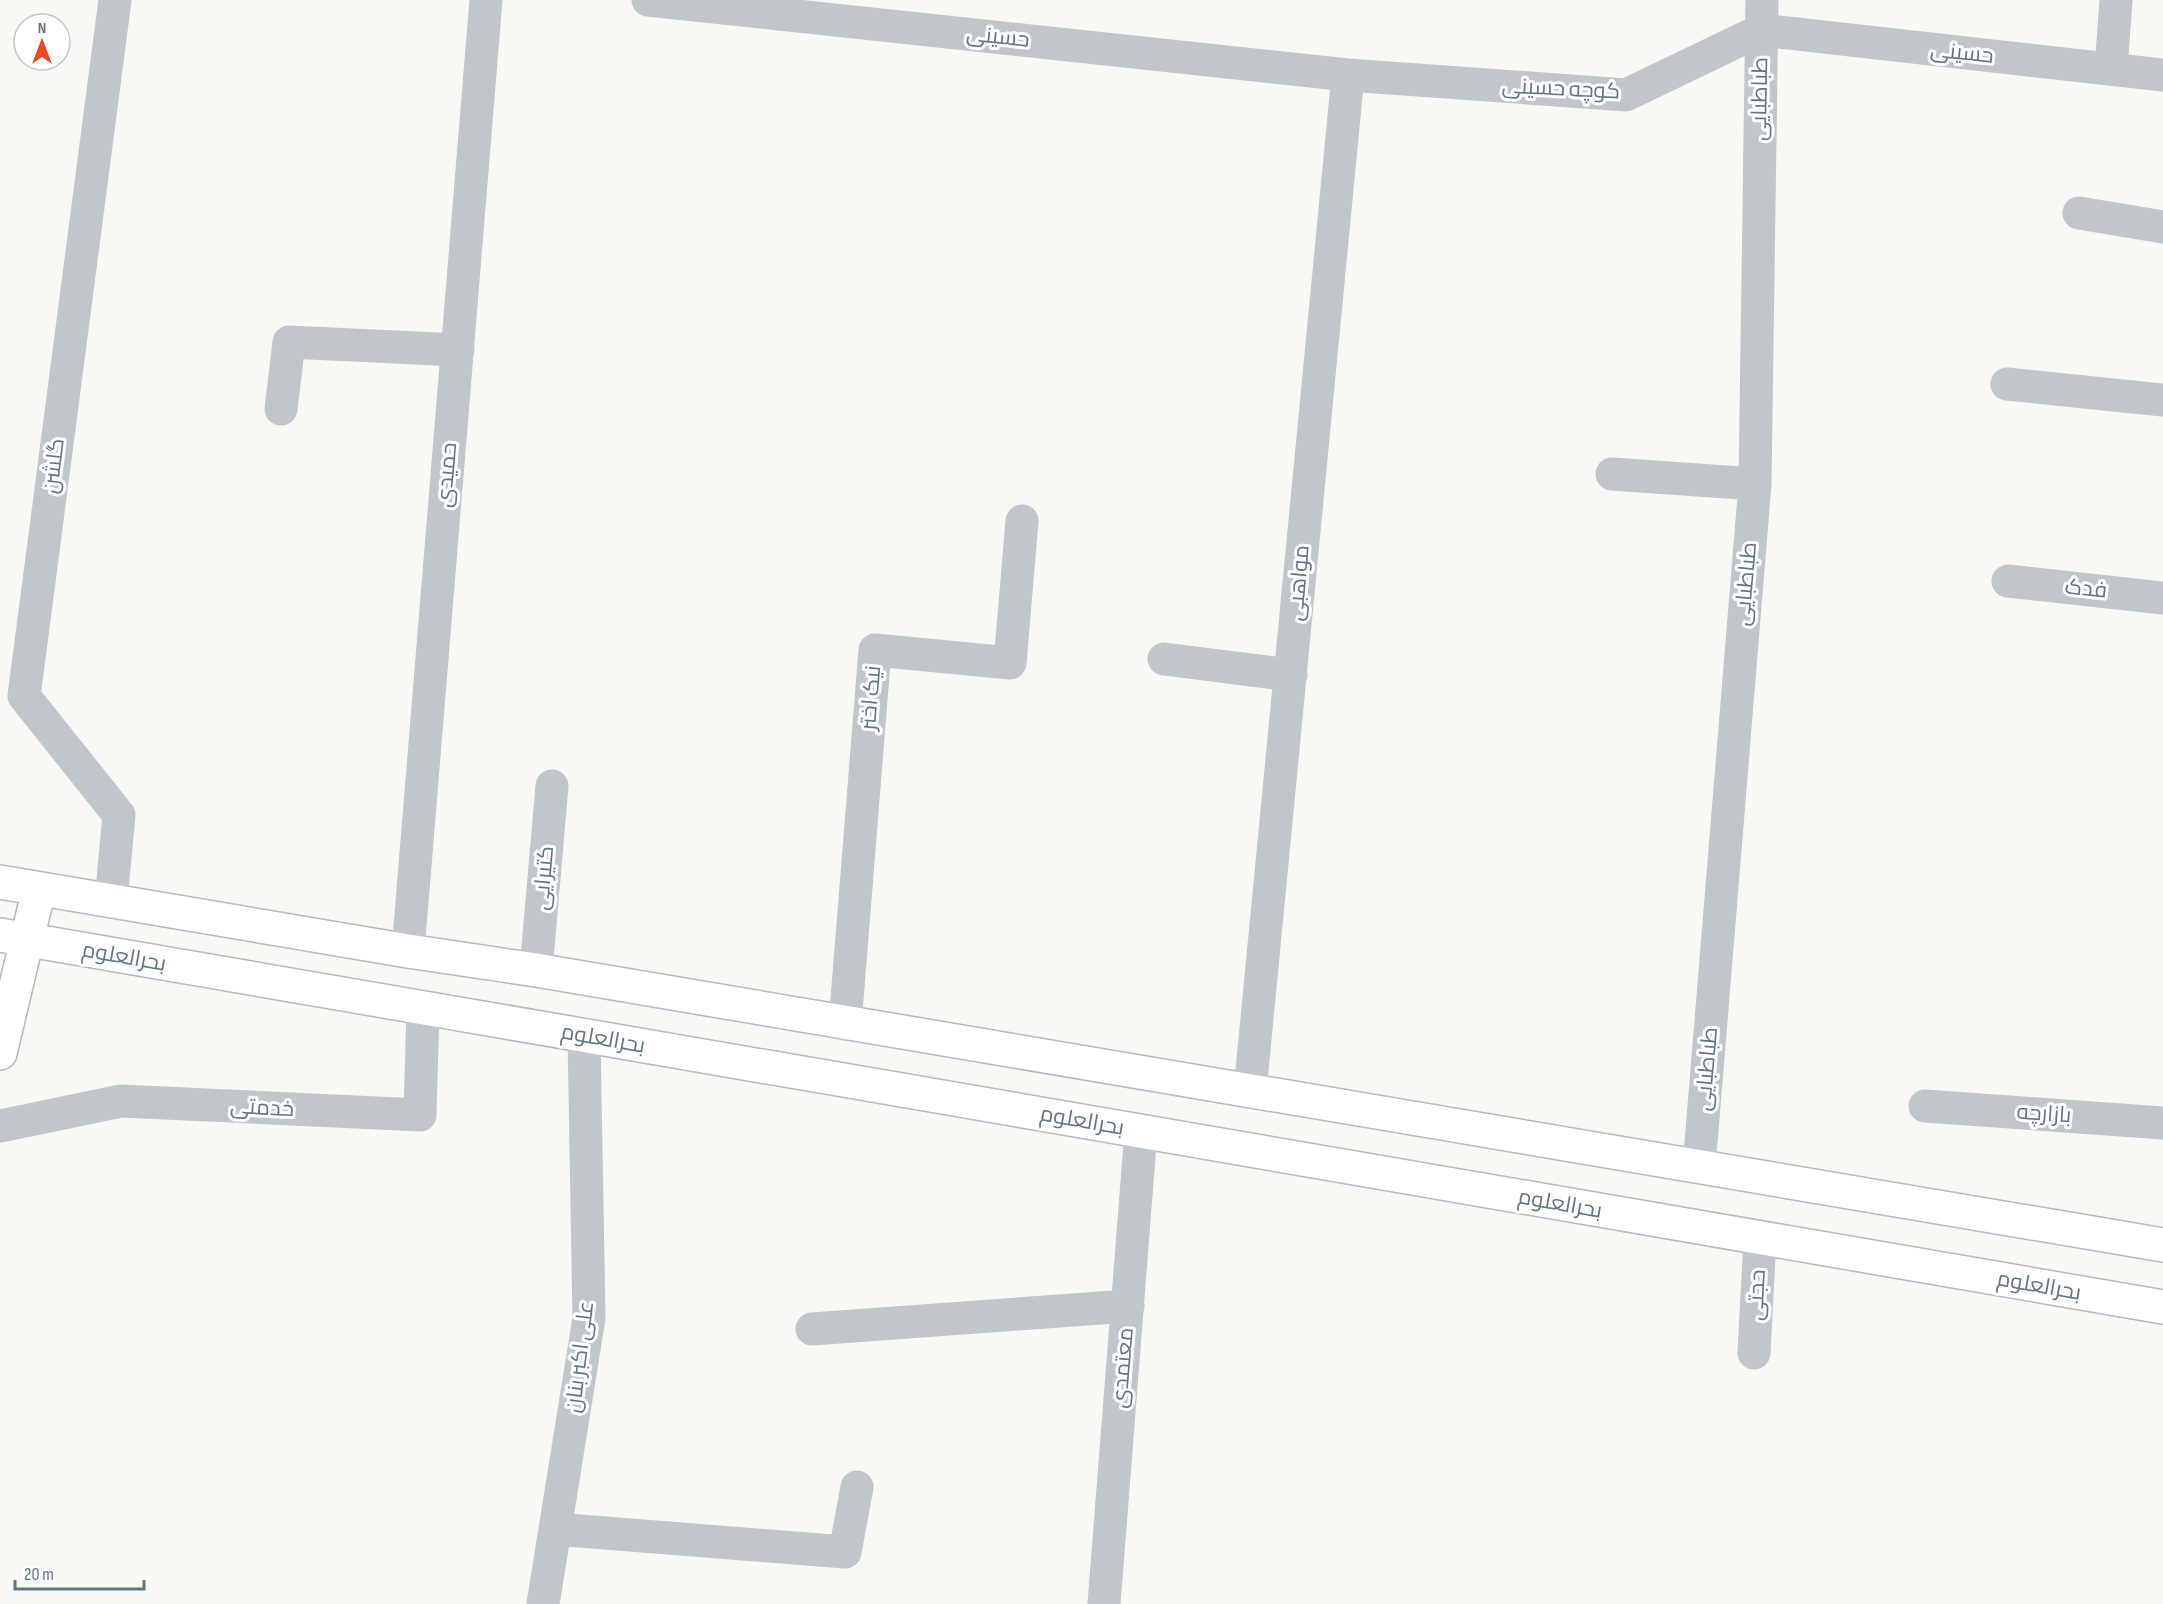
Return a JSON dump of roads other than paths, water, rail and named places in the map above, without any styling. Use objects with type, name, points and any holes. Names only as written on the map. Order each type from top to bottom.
[{"type":"main road","points":[[0,882],[408,951],[536,970],[2163,1245]]},
{"type":"main road","points":[[0,1053],[14,938],[39,889]]},
{"type":"main road","name":"بحرالعلوم","points":[[14,938],[2163,1307]]},
{"type":"street","name":"گلشن","points":[[111,901],[119,815],[12,696],[116,0]]},
{"type":"street","name":"حمیدی","points":[[408,951],[486,0]]},
{"type":"street","name":"حسینی","points":[[648,0],[699,3],[1348,75]]},
{"type":"street","points":[[2111,69],[2116,0]]},
{"type":"street","name":"حسینی","points":[[1761,15],[2163,75]]},
{"type":"street","name":"کوچه حسینی","points":[[1348,75],[1626,95],[1761,15]]},
{"type":"street","name":"طباطبایی","points":[[1699,1167],[1755,484],[1761,15]]},
{"type":"street","name":"مواهبی","points":[[1250,1092],[1348,75]]},
{"type":"street","points":[[2079,213],[2163,227]]},
{"type":"street","points":[[281,409],[289,342],[458,350]]},
{"type":"street","points":[[2007,384],[2163,400]]},
{"type":"street","points":[[1612,474],[1755,484]]},
{"type":"street","name":"نیک اختر","points":[[845,1024],[875,650],[1010,663],[1022,521]]},
{"type":"street","name":"فدک","points":[[2008,581],[2163,598]]},
{"type":"street","points":[[1164,659],[1290,675]]},
{"type":"street","name":"کتیرایی","points":[[536,970],[552,786]]},
{"type":"street","name":"خدمتی","points":[[0,1125],[121,1101],[420,1115],[423,1008]]},
{"type":"street","name":"علی اکبر بنان","points":[[543,1604],[589,1318],[584,1036]]},
{"type":"street","name":"بازارچه","points":[[1925,1106],[2163,1123]]},
{"type":"street","name":"معتمدی","points":[[1104,1604],[1141,1131]]},
{"type":"street","name":"حجتی","points":[[1754,1353],[1760,1238]]},
{"type":"street","points":[[812,1329],[1128,1306]]},
{"type":"street","points":[[555,1529],[845,1552],[857,1487]]}]
